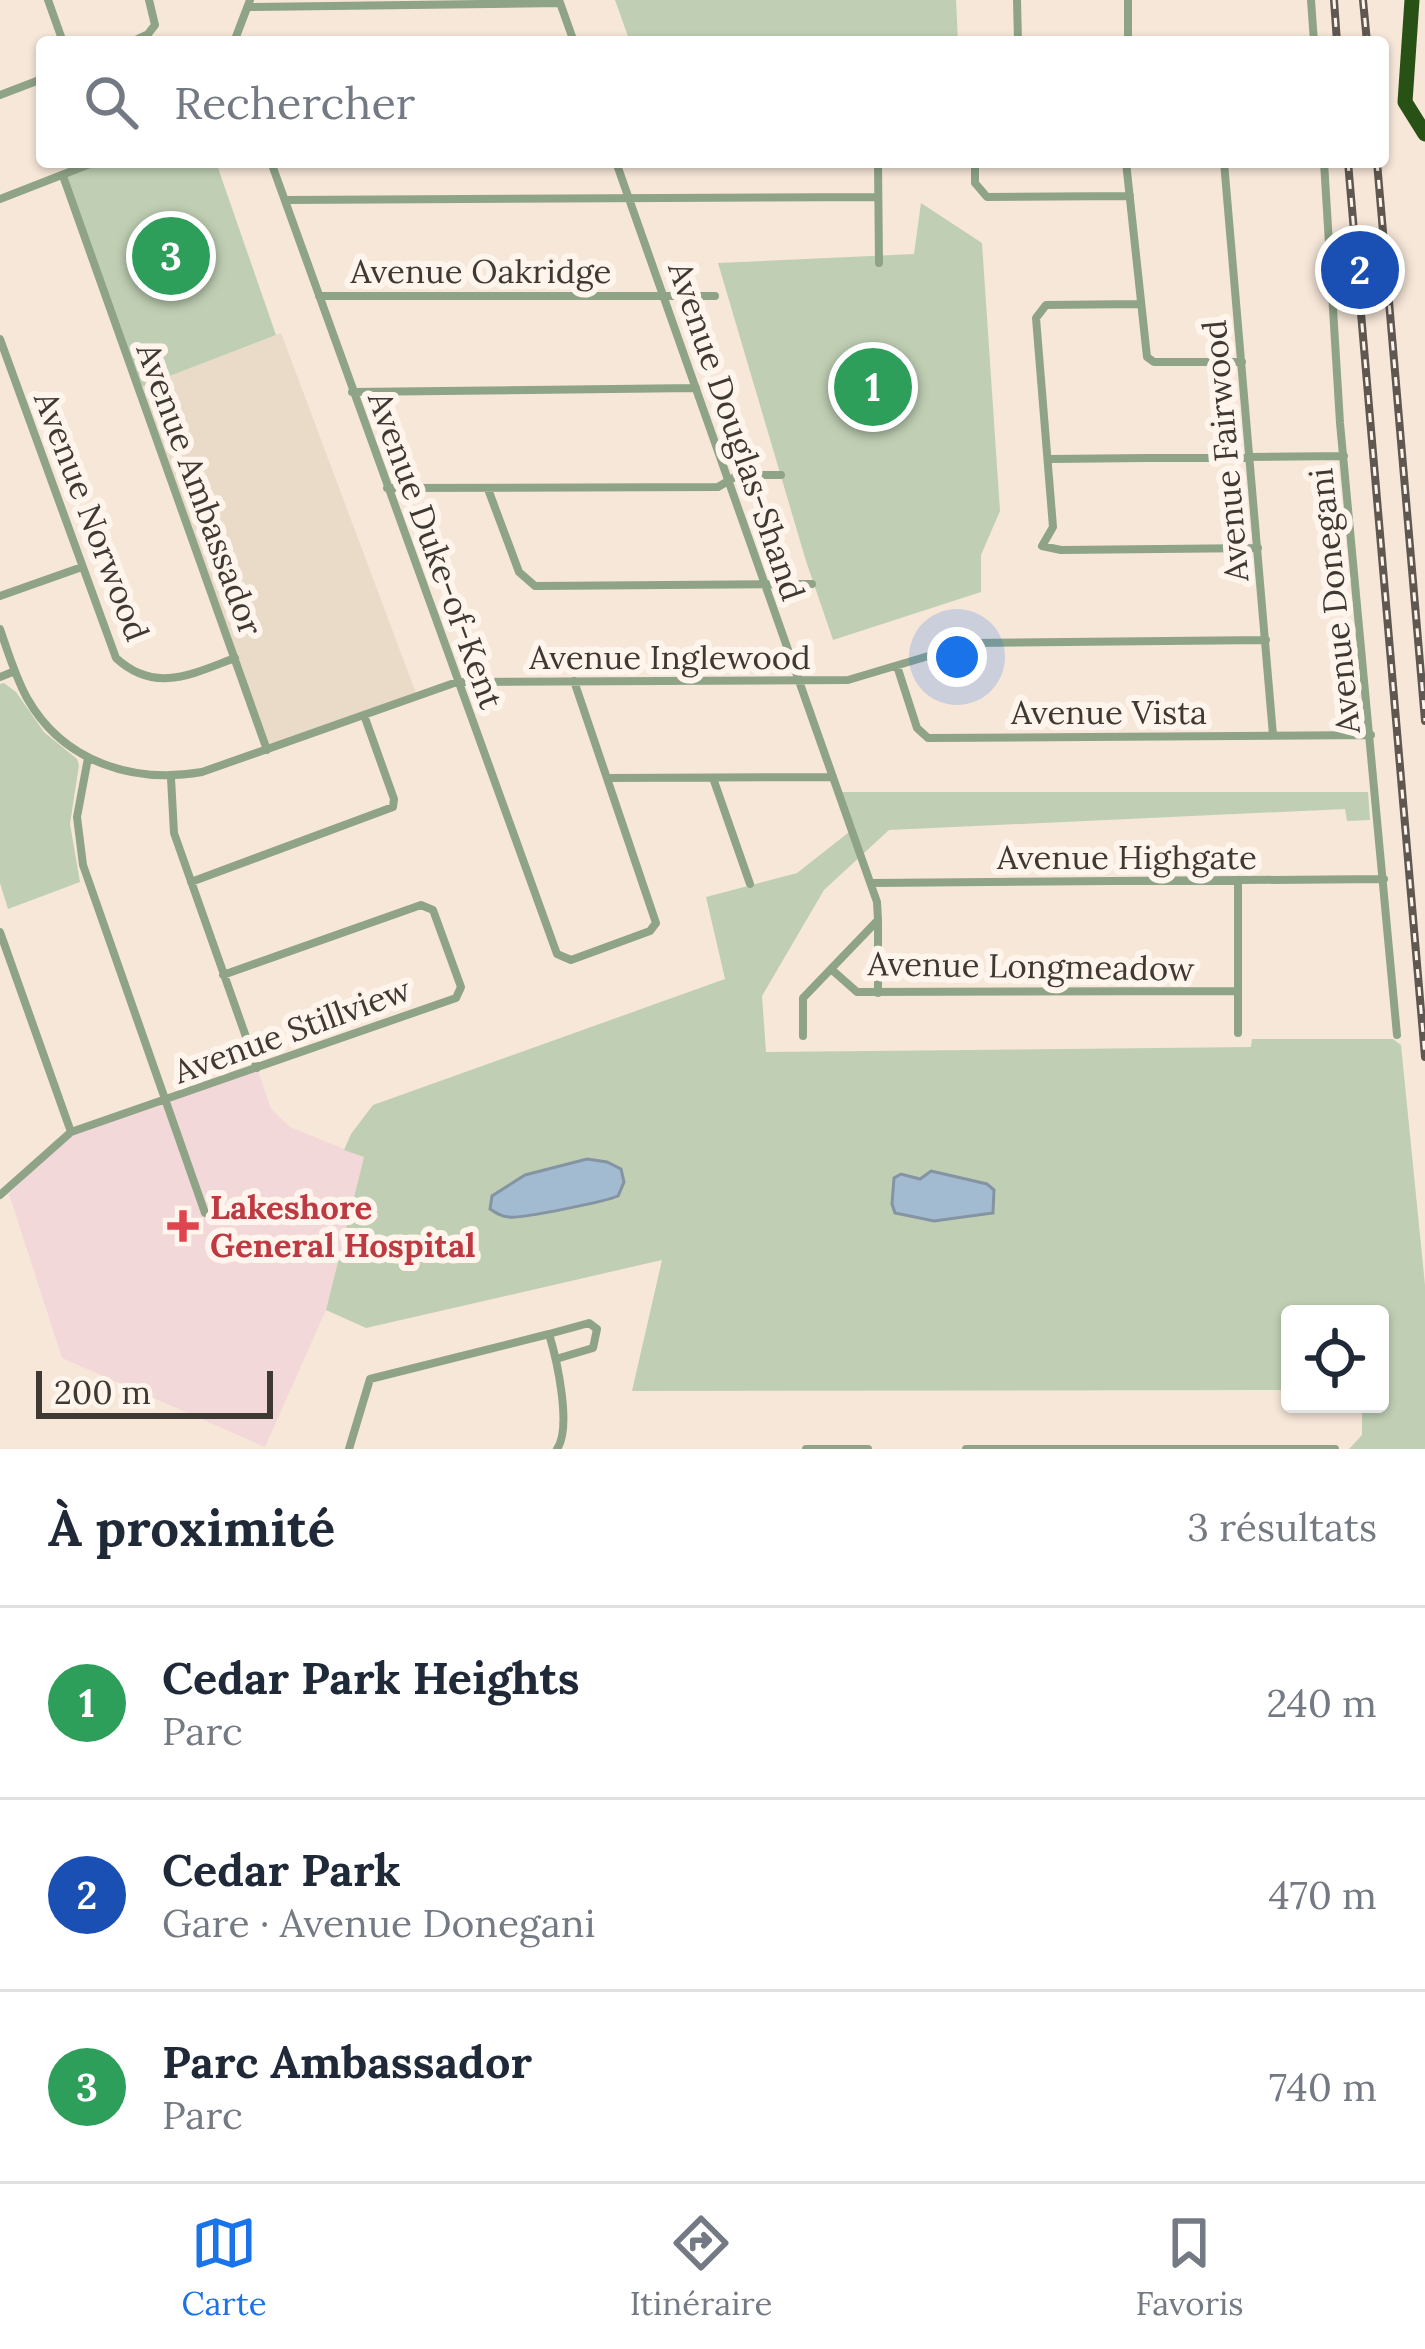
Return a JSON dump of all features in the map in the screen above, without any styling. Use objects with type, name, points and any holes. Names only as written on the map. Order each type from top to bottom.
[{"type":"highway","points":[[1416,0],[1413,93],[1425,117]]},
{"type":"highway","points":[[1416,0],[1405,102],[1425,134]]},
{"type":"street","points":[[48,0],[61,36]]},
{"type":"street","points":[[144,36],[155,25],[149,0]]},
{"type":"street","points":[[1017,0],[1018,36]]},
{"type":"street","points":[[1128,0],[1129,36]]},
{"type":"street","points":[[1311,0],[1314,36]]},
{"type":"street","points":[[236,36],[250,3],[559,2],[572,36]]},
{"type":"street","points":[[0,95],[36,81]]},
{"type":"street","points":[[0,200],[81,168]]},
{"type":"street","name":"Avenue Duke-of-Kent","points":[[273,168],[557,953],[571,960],[650,931],[655,915],[607,778]]},
{"type":"street","name":"Avenue Douglas-Shand","points":[[618,168],[872,883],[878,920],[878,993]]},
{"type":"street","points":[[878,168],[879,263]]},
{"type":"street","points":[[975,168],[975,183],[987,197],[1130,196]]},
{"type":"street","points":[[1127,168],[1144,350],[1154,362],[1242,362]]},
{"type":"street","name":"Avenue Fairwood","points":[[1225,168],[1273,735]]},
{"type":"street","name":"Avenue Donegani","points":[[1324,168],[1331,308],[1396,1035]]},
{"type":"street","name":"Avenue Ambassador","points":[[63,176],[267,750]]},
{"type":"street","points":[[285,200],[878,197]]},
{"type":"street","name":"Avenue Oakridge","points":[[319,296],[715,296]]},
{"type":"street","points":[[1139,304],[1046,305],[1036,318],[1053,527],[1042,546],[1061,550],[1258,548]]},
{"type":"street","name":"Avenue Norwood","points":[[0,339],[116,658],[154,680],[174,680],[235,658]]},
{"type":"street","points":[[352,392],[696,388]]},
{"type":"street","points":[[1048,459],[1344,456]]},
{"type":"street","points":[[387,488],[718,488],[738,476],[781,475]]},
{"type":"street","points":[[488,489],[519,572],[535,586],[812,584]]},
{"type":"street","points":[[0,596],[82,567]]},
{"type":"street","points":[[0,628],[39,717],[60,740],[88,758],[77,818],[83,865],[205,1213]]},
{"type":"street","name":"Avenue Inglewood","points":[[88,758],[133,774],[172,778],[202,772],[457,682],[848,680],[972,643],[1266,640]]},
{"type":"street","name":"Avenue Vista","points":[[898,666],[916,728],[928,738],[1371,735]]},
{"type":"street","points":[[0,677],[15,671]]},
{"type":"street","points":[[574,681],[607,778],[834,777]]},
{"type":"street","points":[[191,881],[393,807],[364,715]]},
{"type":"street","points":[[172,778],[174,833],[257,1068]]},
{"type":"street","points":[[713,778],[750,884]]},
{"type":"street","points":[[1238,880],[1238,1033]]},
{"type":"street","name":"Avenue Highgate","points":[[872,883],[1384,880]]},
{"type":"street","name":"Avenue Stillview","points":[[0,1195],[71,1132],[456,998],[461,987],[434,910],[421,905],[224,975]]},
{"type":"street","points":[[802,1036],[803,998],[878,920]]},
{"type":"street","points":[[0,932],[71,1132]]},
{"type":"street","name":"Avenue Longmeadow","points":[[831,969],[857,992],[1238,992]]},
{"type":"street","points":[[349,1449],[370,1378],[590,1323],[597,1329],[593,1348],[556,1359]]},
{"type":"street","points":[[549,1334],[565,1427],[557,1449]]},
{"type":"street","points":[[806,1449],[868,1449]]},
{"type":"street","points":[[966,1449],[1335,1449]]},
{"type":"shaded area","points":[[281,333],[417,696],[267,750],[141,387]]},
{"type":"shaded area","name":"Lakeshore General Hospital","points":[[257,1068],[271,1109],[290,1127],[364,1157],[326,1310],[265,1447],[62,1358],[9,1194],[71,1132]]},
{"type":"green space","points":[[615,0],[956,0],[958,36],[628,36]]},
{"type":"green space","points":[[82,168],[218,168],[276,335],[141,387],[63,176]]},
{"type":"green space","points":[[921,203],[982,243],[1000,511],[981,555],[981,592],[833,640],[718,263],[914,254]]},
{"type":"green space","points":[[0,684],[79,765],[70,824],[80,882],[8,909],[0,883]]},
{"type":"green space","points":[[840,792],[1368,792],[1370,820],[1347,821],[1345,809],[889,830],[824,890],[762,996],[766,1052],[1251,1047],[1252,1039],[1393,1039],[1401,1045],[1425,1285],[1425,1449],[1349,1449],[1362,1435],[1362,1413],[1389,1413],[1389,1305],[1281,1305],[1281,1390],[632,1391],[662,1260],[366,1328],[326,1310],[364,1157],[344,1150],[373,1105],[725,979],[706,897],[797,873],[853,829]]},
{"type":"water","points":[[587,1159],[621,1169],[624,1182],[618,1196],[517,1217],[490,1209],[492,1196],[525,1175]]},
{"type":"water","points":[[931,1171],[987,1184],[994,1190],[993,1213],[934,1221],[895,1213],[894,1178],[901,1174],[920,1179]]},
{"type":"railway","points":[[1334,0],[1337,36]]},
{"type":"railway","points":[[1363,0],[1366,36]]},
{"type":"railway","points":[[1349,168],[1425,1057]]},
{"type":"railway","points":[[1378,168],[1425,721]]},
{"type":"place","name":"Parc Ambassador","points":[[171,256]]},
{"type":"place","name":"Cedar Park","points":[[1360,270]]},
{"type":"place","name":"Cedar Park Heights","points":[[873,387]]},
{"type":"place","name":"Lakeshore General Hospital","points":[[183,1226]]}]
